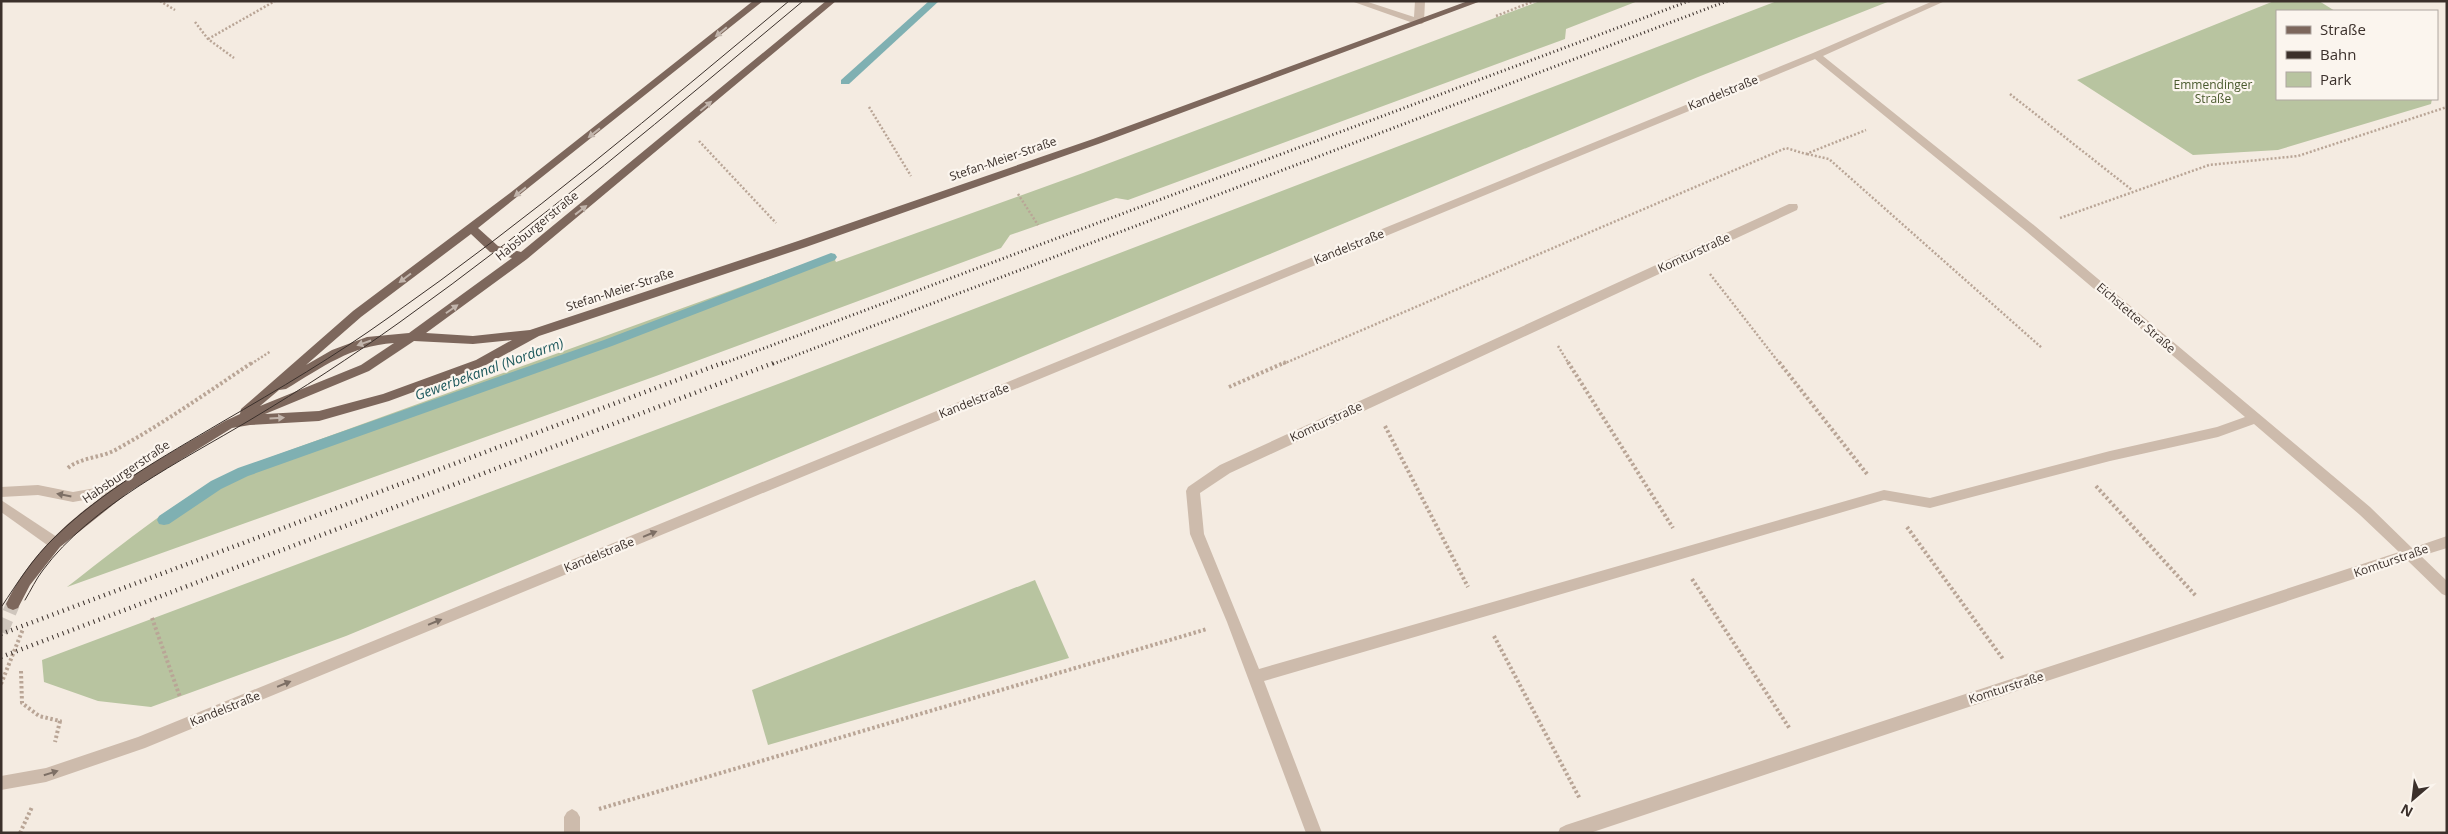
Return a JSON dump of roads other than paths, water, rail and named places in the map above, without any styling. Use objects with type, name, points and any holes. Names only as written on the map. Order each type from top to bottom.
[{"type":"main road","name":"Habsburgerstraße","points":[[13,604],[25,581],[55,543],[124,488],[229,424],[357,314],[472,228],[759,1]]},
{"type":"main road","name":"Habsburgerstraße","points":[[229,424],[364,368],[412,337],[524,256],[832,1]]},
{"type":"main road","name":"Stefan-Meier-Straße","points":[[229,424],[250,420],[318,416],[384,398],[480,363],[535,333],[774,253],[1050,157],[1477,1]]},
{"type":"main road","points":[[472,228],[486,246],[496,251],[524,256]]},
{"type":"main road","name":"Stefan-Meier-Straße","points":[[256,402],[336,353],[372,340],[412,337],[473,340],[535,333]]},
{"type":"street","points":[[1355,1],[1419,22],[1420,1]]},
{"type":"street","name":"Kandelstraße","points":[[1,783],[46,776],[140,744],[1816,55],[1941,1]]},
{"type":"street","name":"Eichstetter Straße","points":[[1816,55],[2032,228],[2254,419],[2365,511],[2412,554],[2447,590]]},
{"type":"street","name":"Komturstraße","points":[[1314,833],[1234,622],[1197,534],[1193,491],[1225,469],[1794,207]]},
{"type":"street","points":[[1254,678],[1884,495],[1930,503],[2218,432],[2254,419]]},
{"type":"street","points":[[1,492],[38,490],[73,497],[124,488]]},
{"type":"street","points":[[1,505],[55,543]]},
{"type":"street","name":"Komturstraße","points":[[1566,833],[2447,542]]},
{"type":"street","points":[[572,817],[572,833]]},
{"type":"waterway","name":"Gewerbekanal (Nordarm)","points":[[845,82],[935,1]]},
{"type":"waterway","name":"Gewerbekanal (Nordarm)","points":[[164,520],[216,485],[243,472],[608,343],[831,257]]},
{"type":"tunnel","points":[[1,632],[13,604]]},
{"type":"tram line","points":[[2,606],[26,570],[46,546],[73,521],[113,489],[156,461],[327,359],[440,281],[592,164],[789,1]]},
{"type":"tram line","points":[[25,600],[40,573],[63,547],[111,505],[167,468],[307,385],[400,322],[554,205],[803,1]]},
{"type":"railway","points":[[722,364],[1689,1]]},
{"type":"railway","points":[[773,364],[1727,1]]},
{"type":"railway","points":[[1,634],[725,362]]},
{"type":"railway","points":[[1,657],[776,362]]},
{"type":"park label","name":"Emmendinger Straße","points":[[2213,92]]}]
